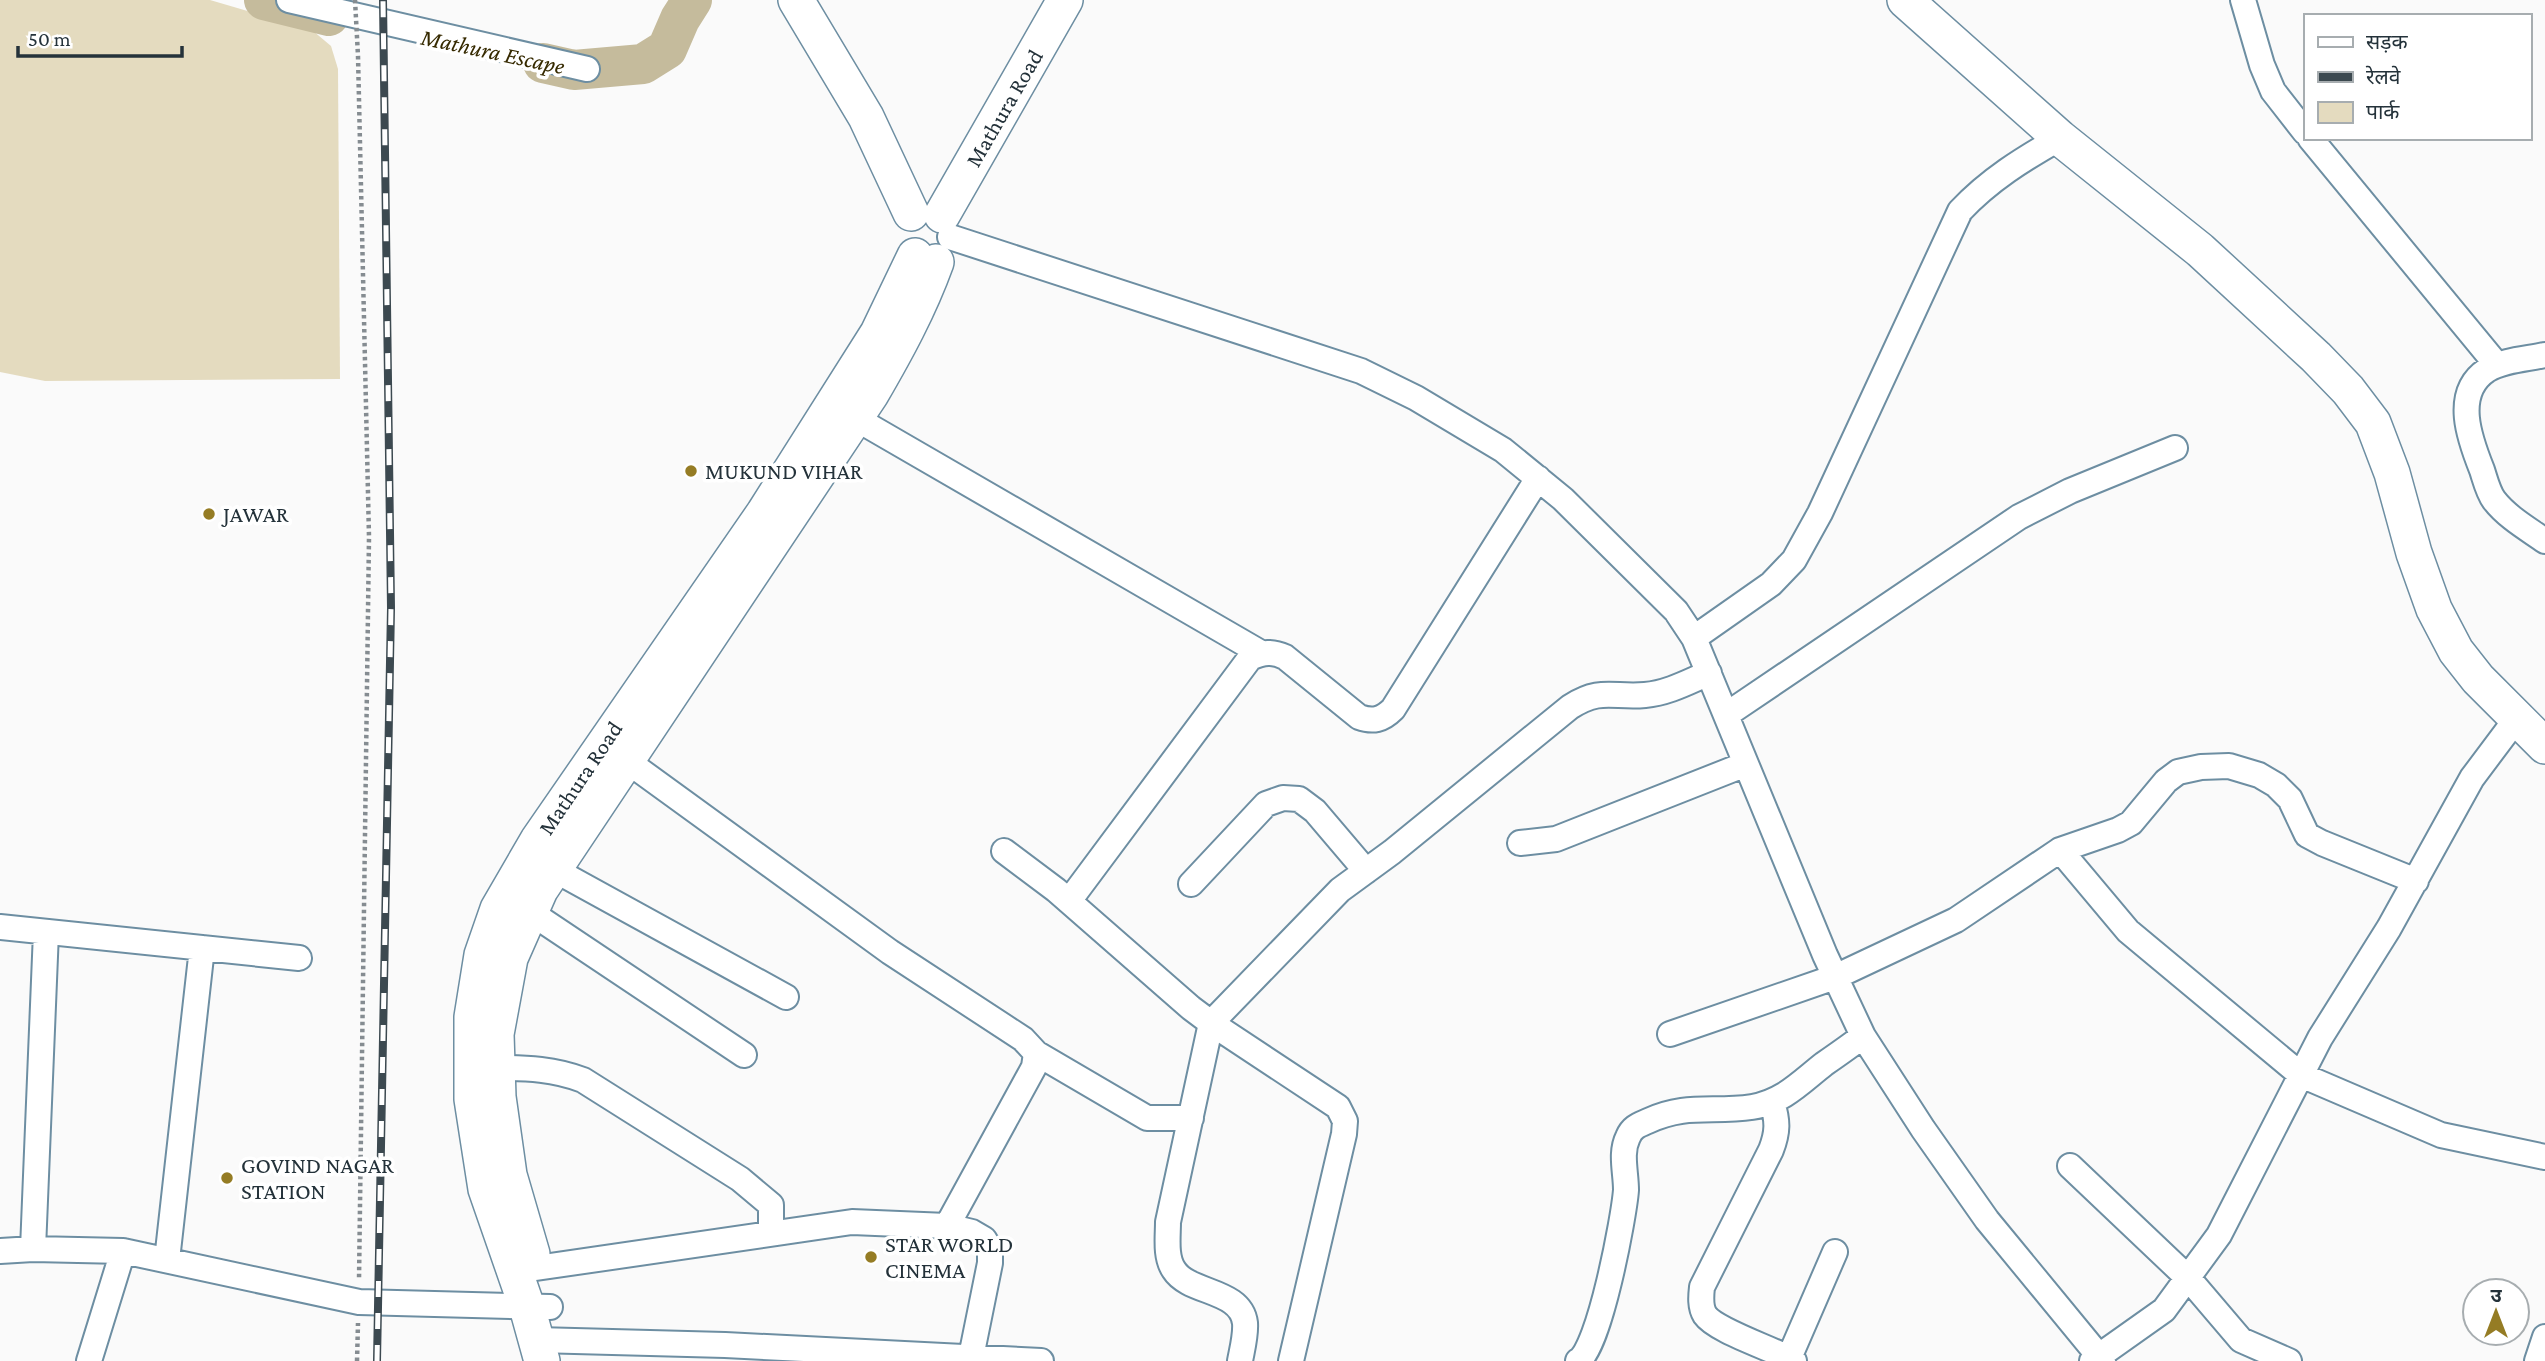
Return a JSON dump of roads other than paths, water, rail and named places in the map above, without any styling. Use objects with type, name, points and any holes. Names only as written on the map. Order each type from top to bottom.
[{"type":"main road","points":[[796,0],[931,231]]},
{"type":"main road","points":[[818,0],[899,144],[931,231]]},
{"type":"main road","name":"Mathura Road","points":[[539,1307],[536,1268],[509,1175],[498,1097],[496,1034],[510,958],[540,890],[627,761],[757,545],[872,344],[931,231],[1065,0]]},
{"type":"main road","points":[[1905,0],[2060,138],[2200,250],[2348,390],[2373,424],[2392,473],[2414,553],[2434,609],[2456,651],[2478,680],[2545,746]]},
{"type":"main road","name":"Mathura Road","points":[[539,1307],[486,1189],[472,1099],[472,1017],[482,955],[498,909],[538,840],[855,418],[905,336],[923,298],[931,231]]},
{"type":"main road","points":[[539,1307],[551,1351]]},
{"type":"street","points":[[289,0],[587,69]]},
{"type":"street","points":[[2243,0],[2262,65],[2273,91],[2304,131]]},
{"type":"street","points":[[1694,638],[1771,584],[1794,560],[1820,513],[1959,211],[1979,190],[2009,168],[2060,138]]},
{"type":"street","points":[[2313,140],[2497,365]]},
{"type":"street","points":[[931,231],[1361,371],[1416,398],[1492,443],[1563,499],[1676,611],[1694,638],[1835,977],[1863,1036],[1923,1129],[1987,1220],[2098,1360],[2164,1310],[2219,1235],[2320,1038],[2416,881],[2472,778],[2517,718]]},
{"type":"street","points":[[2545,355],[2497,365],[2484,372],[2473,386],[2466,404],[2467,431],[2493,498],[2513,518],[2545,541]]},
{"type":"street","points":[[855,418],[1261,653]]},
{"type":"street","points":[[1726,715],[2019,517],[2070,491],[2175,448]]},
{"type":"street","points":[[1069,901],[1250,658],[1261,653],[1275,652],[1285,657],[1359,717],[1370,721],[1384,718],[1393,709],[1538,478]]},
{"type":"street","points":[[1240,1361],[1245,1323],[1239,1310],[1228,1300],[1186,1281],[1174,1270],[1168,1250],[1168,1222],[1211,1023],[1340,890],[1570,707],[1587,696],[1644,695],[1669,691],[1709,673]]},
{"type":"street","points":[[627,761],[890,951],[1023,1039],[1036,1053],[1147,1118],[1191,1118]]},
{"type":"street","points":[[1520,843],[1556,839],[1746,764]]},
{"type":"street","points":[[1670,1034],[1835,977],[1956,920],[2060,850],[2131,823],[2153,794],[2178,772],[2201,766],[2229,766],[2259,775],[2277,785],[2290,799],[2307,835],[2416,881]]},
{"type":"street","points":[[1191,884],[1266,804],[1283,798],[1299,799],[1315,811],[1366,871]]},
{"type":"street","points":[[2060,850],[2128,931],[2301,1075],[2441,1135],[2545,1157]]},
{"type":"street","points":[[1004,851],[1069,901],[1191,1008],[1338,1107],[1345,1121],[1344,1134],[1291,1361]]},
{"type":"street","points":[[553,869],[786,998]]},
{"type":"street","points":[[530,912],[744,1055]]},
{"type":"street","points":[[0,927],[299,958]]},
{"type":"street","points":[[33,1249],[46,932]]},
{"type":"street","points":[[167,1260],[202,948]]},
{"type":"street","points":[[1581,1360],[1594,1338],[1612,1266],[1626,1191],[1624,1154],[1633,1128],[1665,1113],[1682,1109],[1751,1107],[1772,1102],[1793,1090],[1863,1036]]},
{"type":"street","points":[[947,1226],[1034,1067],[1036,1053]]},
{"type":"street","points":[[497,1069],[540,1069],[583,1080],[740,1179],[771,1205],[771,1233]]},
{"type":"street","points":[[1772,1102],[1778,1118],[1778,1133],[1702,1287],[1701,1300],[1705,1314],[1717,1325],[1791,1360],[1835,1252]]},
{"type":"street","points":[[2070,1166],[2189,1279],[2241,1340],[2289,1361]]},
{"type":"street","points":[[536,1268],[852,1222],[947,1226],[972,1232],[984,1239],[990,1250],[990,1263],[971,1357]]},
{"type":"street","points":[[0,1252],[33,1249],[123,1251],[359,1302],[539,1307]]},
{"type":"street","points":[[89,1361],[123,1251]]},
{"type":"street","points":[[2537,1361],[2545,1337]]},
{"type":"street","points":[[551,1351],[724,1345],[1041,1361]]},
{"type":"waterway","name":"Mathura Escape","points":[[264,0],[329,16]]},
{"type":"waterway","name":"Mathura Escape","points":[[543,63],[574,70],[643,64],[667,49],[692,0]]},
{"type":"railway","points":[[377,1361],[391,608],[383,0]]},
{"type":"place","name":"MUKUND VIHAR","points":[[691,471]]},
{"type":"place","name":"JAWAR","points":[[209,514]]},
{"type":"place","name":"GOVIND NAGAR STATION","points":[[227,1178]]},
{"type":"place","name":"STAR WORLD CINEMA","points":[[871,1257]]}]
